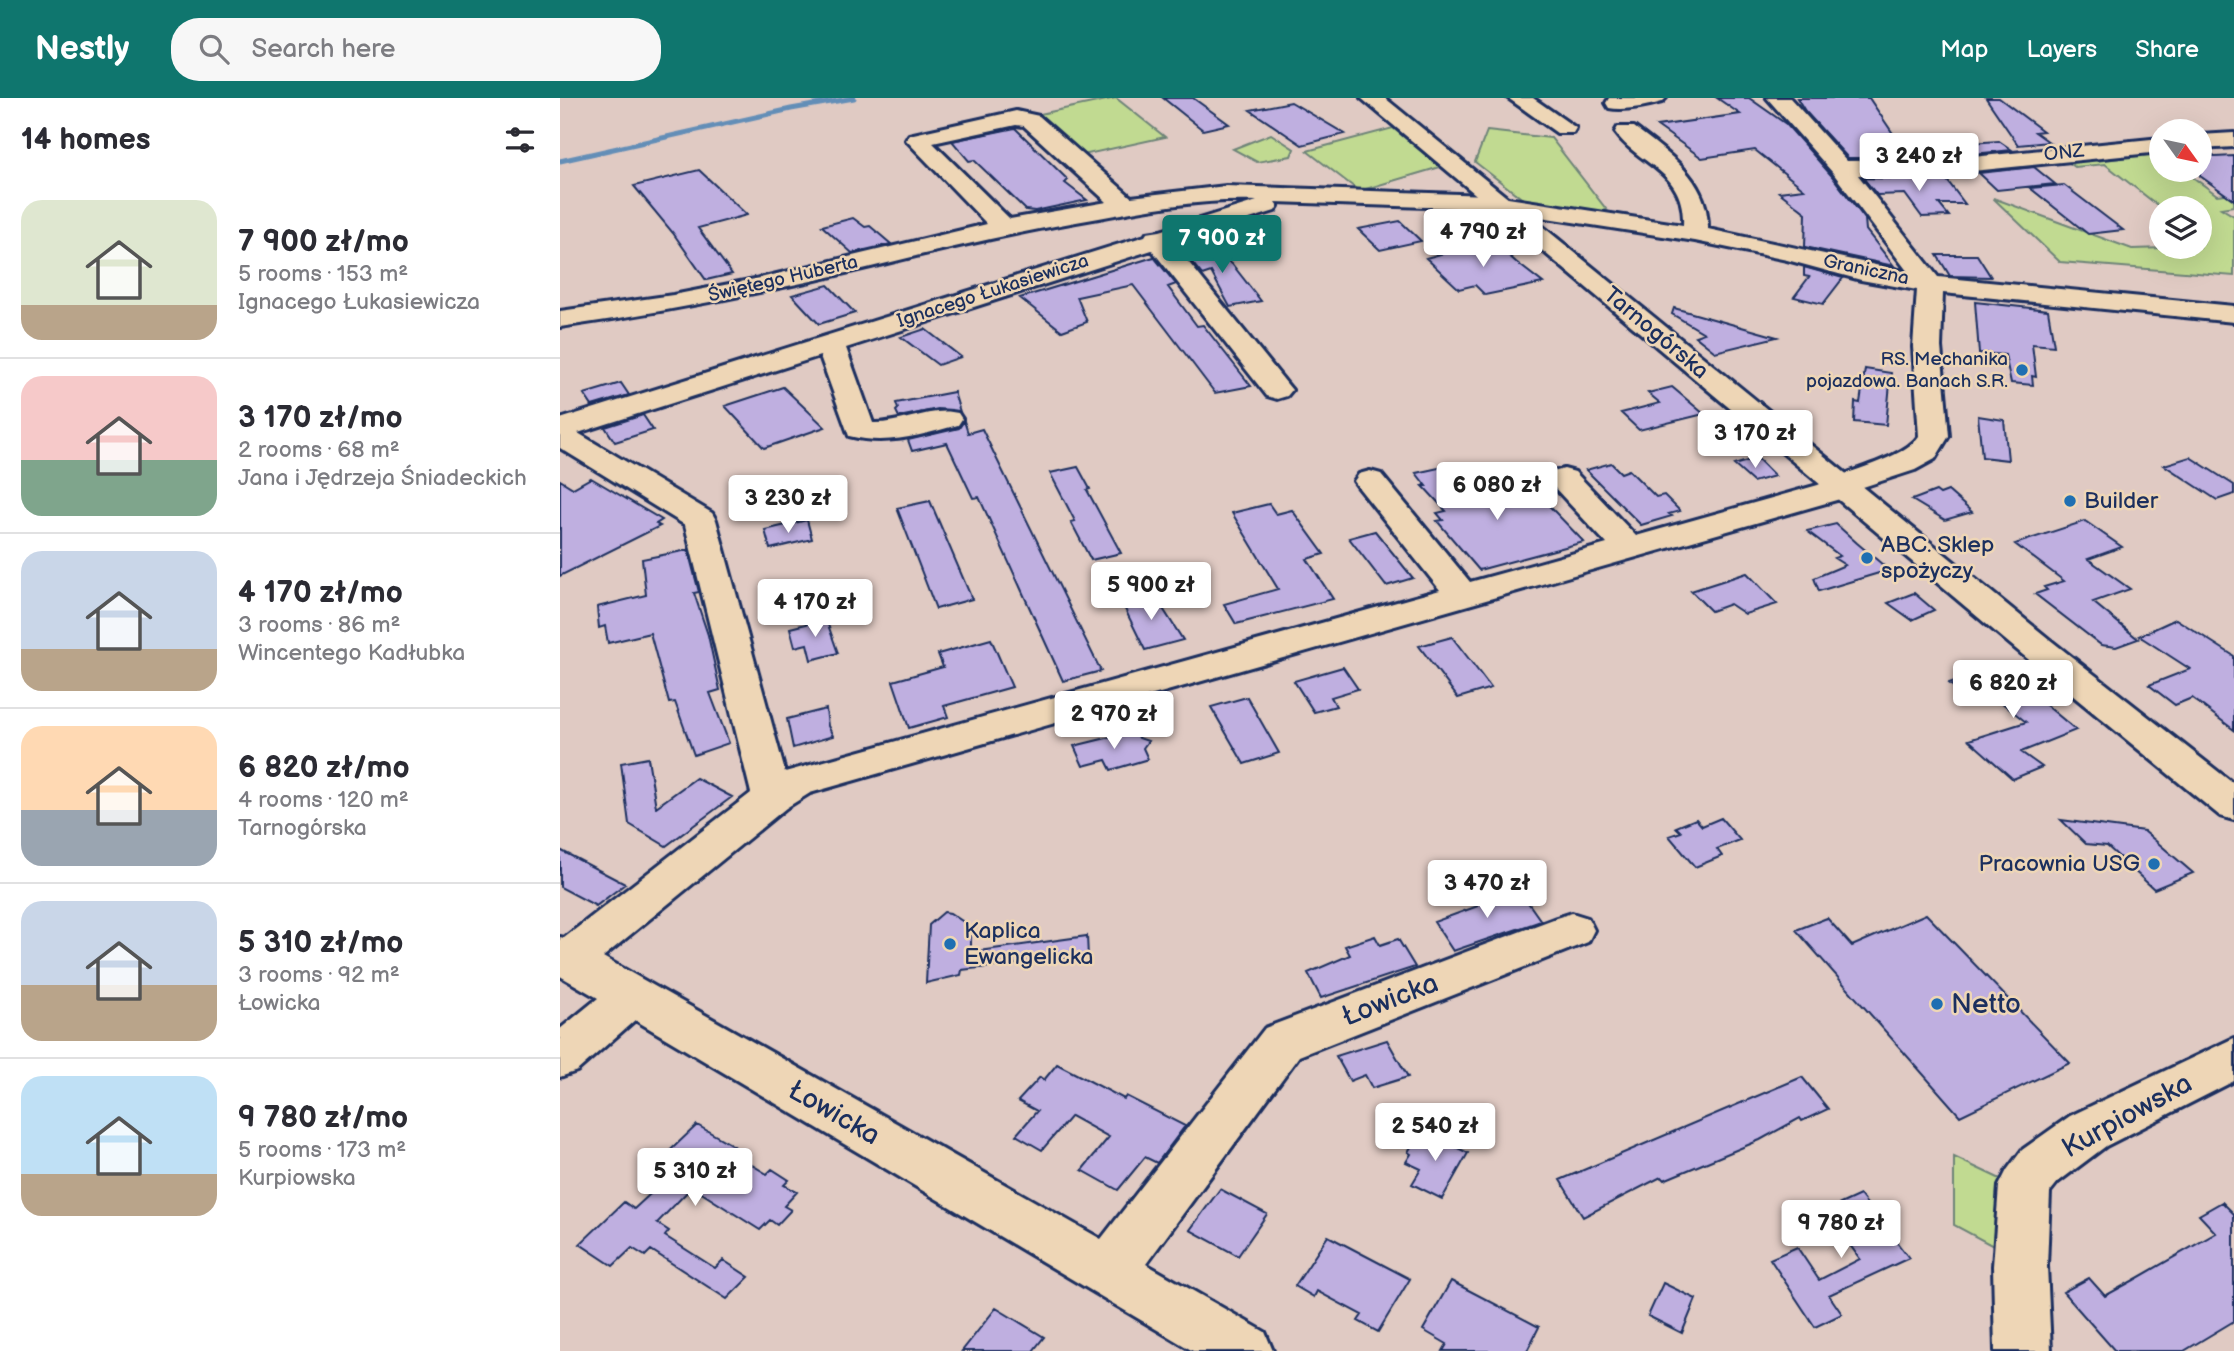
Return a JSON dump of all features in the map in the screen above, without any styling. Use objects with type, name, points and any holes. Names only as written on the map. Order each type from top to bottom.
[{"type":"street","name":"Tarnogórska","points":[[1372,98],[1841,486],[2234,806]]},
{"type":"street","points":[[1519,98],[1565,128]]},
{"type":"street","points":[[1618,103],[1656,98]]},
{"type":"street","points":[[564,957],[796,783],[1841,486],[1904,463],[1924,452],[1934,436],[1927,347],[1930,284],[1841,168],[1778,98]]},
{"type":"street","points":[[1004,227],[917,140],[1016,118],[1031,121],[1125,205]]},
{"type":"street","points":[[1626,132],[1667,165],[1691,192],[1697,208],[1695,234]]},
{"type":"street","points":[[2212,141],[2234,140]]},
{"type":"street","name":"ONZ","points":[[1841,168],[1943,167],[2149,146]]},
{"type":"street","name":"Świętego Huberta","points":[[560,319],[673,303],[1004,227],[1125,205],[1226,193],[1501,205]]},
{"type":"street","name":"Ignacego Łukasiewicza","points":[[560,429],[1156,238],[1274,204],[1284,196]]},
{"type":"street","name":"Graniczna","points":[[1501,205],[1695,234],[1790,253],[1861,272],[1930,284],[2234,314]]},
{"type":"street","points":[[1156,238],[1277,390]]},
{"type":"street","points":[[830,343],[860,430],[874,434],[889,433],[947,419]]},
{"type":"street","points":[[560,435],[700,520],[772,799]]},
{"type":"street","points":[[1564,479],[1629,548]]},
{"type":"street","points":[[1370,481],[1462,595]]},
{"type":"street","name":"Łowicka","points":[[1108,1272],[1282,1042],[1572,930]]},
{"type":"street","name":"Łowicka","points":[[564,957],[1245,1351]]},
{"type":"street","points":[[560,1058],[632,996]]},
{"type":"street","name":"Kurpiowska","points":[[2022,1351],[2020,1266],[2025,1186],[2040,1166],[2088,1131],[2234,1058]]},
{"type":"green space","points":[[1116,98],[1165,137],[1083,155],[1035,115]]},
{"type":"green space","points":[[1393,128],[1440,167],[1359,191],[1307,151]]},
{"type":"green space","points":[[1487,131],[1551,138],[1613,218],[1524,200],[1475,162]]},
{"type":"green space","points":[[1271,134],[1294,149],[1291,156],[1257,162],[1233,149]]},
{"type":"green space","points":[[2149,149],[2149,182],[2199,182],[2217,195],[2234,193],[2234,206],[2221,208],[2234,216],[2234,276],[2060,262],[1993,198],[2132,249],[2149,248],[2149,259],[2212,259],[2212,196],[2149,196],[2149,199],[2105,164],[2075,167],[2061,157],[2087,154],[2097,161],[2120,158],[2112,152]]},
{"type":"green space","points":[[1954,1157],[2011,1184],[2010,1255],[1954,1225]]},
{"type":"building","points":[[1163,98],[1193,98],[1229,124],[1203,130]]},
{"type":"building","points":[[1717,98],[1749,98],[1786,124],[1865,219],[1866,230],[1894,266],[1805,247],[1806,213],[1779,192],[1804,189],[1755,150],[1702,158],[1657,126],[1740,114]]},
{"type":"building","points":[[1797,98],[1869,98],[1896,138],[1863,138],[1878,158],[1848,158],[1805,111]]},
{"type":"building","points":[[1986,98],[1999,98],[2043,131],[2035,132],[2049,142],[2018,145]]},
{"type":"building","points":[[1291,102],[1345,134],[1302,145],[1250,110]]},
{"type":"building","points":[[1015,128],[1068,180],[1065,183],[1087,200],[1035,211],[1026,210],[974,160],[969,161],[952,141]]},
{"type":"building","points":[[1999,141],[2012,150],[1964,155],[1954,144]]},
{"type":"building","points":[[2212,155],[2234,156],[2234,200],[2208,182],[2212,182]]},
{"type":"building","points":[[2034,167],[2055,184],[1997,190],[1979,173]]},
{"type":"building","points":[[699,170],[747,215],[698,228],[732,274],[706,280],[673,233],[634,186]]},
{"type":"building","points":[[1863,178],[1946,179],[1965,204],[1939,204],[1949,216],[1922,217],[1905,194],[1877,195]]},
{"type":"building","points":[[2064,185],[2123,230],[2088,234],[2030,188]]},
{"type":"building","points":[[853,218],[865,227],[870,226],[891,244],[852,253],[822,226]]},
{"type":"building","points":[[1400,221],[1421,241],[1380,250],[1358,229]]},
{"type":"building","points":[[1194,239],[1232,264],[1261,301],[1230,307],[1211,272],[1202,275],[1181,249],[1196,244]]},
{"type":"building","points":[[1491,240],[1543,283],[1485,295],[1475,285],[1459,289],[1426,258]]},
{"type":"building","points":[[1937,255],[1977,255],[1991,277],[1950,276]]},
{"type":"building","points":[[1154,257],[1176,284],[1168,287],[1197,326],[1203,325],[1251,386],[1215,393],[1133,285],[1077,297],[1087,322],[1062,331],[1020,298]]},
{"type":"building","points":[[1804,267],[1843,278],[1823,304],[1794,297],[1809,277],[1804,276]]},
{"type":"building","points":[[828,285],[855,313],[819,324],[792,295]]},
{"type":"building","points":[[1975,302],[2048,310],[2054,346],[2032,344],[2036,377],[2032,376],[2033,385],[2011,383],[2005,355],[1979,353]]},
{"type":"building","points":[[1674,308],[1777,337],[1715,352],[1695,336],[1704,333],[1672,314]]},
{"type":"building","points":[[925,329],[961,357],[938,365],[901,337]]},
{"type":"building","points":[[1865,369],[1891,373],[1886,425],[1854,422],[1855,402],[1860,403]]},
{"type":"building","points":[[621,383],[629,395],[592,406],[584,394]]},
{"type":"building","points":[[783,387],[825,427],[764,448],[725,406]]},
{"type":"building","points":[[1672,387],[1704,414],[1639,430],[1621,413],[1660,403],[1648,393]]},
{"type":"building","points":[[954,392],[960,412],[938,409],[899,417],[896,411],[896,403]]},
{"type":"building","points":[[643,415],[653,430],[615,442],[605,427]]},
{"type":"building","points":[[1978,416],[2004,420],[2008,460],[1982,457]]},
{"type":"building","points":[[964,421],[968,433],[982,429],[1101,671],[1063,681],[979,497],[973,498],[947,443],[912,451],[908,440],[959,428]]},
{"type":"building","points":[[2190,457],[2234,485],[2234,494],[2217,500],[2164,465]]},
{"type":"building","points":[[1757,458],[1775,476],[1753,482],[1734,465]]},
{"type":"building","points":[[1611,463],[1621,473],[1629,470],[1656,497],[1664,495],[1680,511],[1641,525],[1586,470]]},
{"type":"building","points":[[1078,467],[1090,489],[1087,490],[1121,553],[1091,560],[1071,522],[1075,521],[1050,473]]},
{"type":"building","points":[[1443,467],[1449,475],[1456,474],[1483,506],[1514,497],[1528,484],[1584,542],[1479,570],[1437,521],[1443,520],[1437,513],[1446,511],[1423,486],[1426,486],[1416,473]]},
{"type":"building","points":[[591,478],[662,520],[656,524],[660,526],[560,576],[560,480],[573,488]]},
{"type":"building","points":[[1936,491],[1940,494],[1948,491],[1972,512],[1945,520],[1912,500]]},
{"type":"building","points":[[930,501],[972,599],[936,609],[897,508]]},
{"type":"building","points":[[1269,504],[1276,514],[1292,510],[1324,554],[1307,559],[1333,599],[1236,624],[1224,604],[1278,589],[1232,513]]},
{"type":"building","points":[[807,520],[812,539],[770,549],[765,530]]},
{"type":"building","points":[[2085,521],[2122,547],[2088,559],[2130,589],[2093,602],[2138,639],[2116,647],[2101,645],[2035,594],[2047,590],[2044,587],[2064,581],[2015,544]]},
{"type":"building","points":[[1836,524],[1889,570],[1819,591],[1814,578],[1845,565],[1834,558],[1840,556],[1807,531]]},
{"type":"building","points":[[1375,531],[1413,578],[1386,586],[1349,538]]},
{"type":"building","points":[[688,550],[699,592],[694,593],[708,635],[720,690],[710,693],[729,743],[694,755],[675,702],[669,703],[650,633],[608,643],[605,626],[599,628],[597,607],[646,595],[642,559]]},
{"type":"building","points":[[1747,573],[1777,604],[1745,614],[1730,604],[1711,611],[1691,591]]},
{"type":"building","points":[[1153,593],[1183,640],[1145,650],[1121,601]]},
{"type":"building","points":[[1914,593],[1934,610],[1912,620],[1888,603]]},
{"type":"building","points":[[826,619],[838,653],[811,660],[807,644],[795,647],[790,628]]},
{"type":"building","points":[[2176,619],[2234,656],[2234,730],[2192,698],[2175,705],[2149,685],[2190,669],[2139,636]]},
{"type":"building","points":[[1452,637],[1491,688],[1458,698],[1419,646]]},
{"type":"building","points":[[991,639],[1012,687],[944,706],[948,717],[909,728],[893,681],[943,667],[938,654]]},
{"type":"building","points":[[1998,665],[2076,730],[2021,752],[2042,767],[2013,779],[1969,740],[2026,722],[1991,694],[1970,701],[1949,683]]},
{"type":"building","points":[[1343,667],[1358,689],[1331,697],[1336,706],[1314,712],[1294,681]]},
{"type":"building","points":[[1247,697],[1279,753],[1244,764],[1211,707]]},
{"type":"building","points":[[826,709],[828,726],[833,736],[793,748],[787,719]]},
{"type":"building","points":[[1135,731],[1139,738],[1148,741],[1143,748],[1148,759],[1111,770],[1106,760],[1083,766],[1074,746]]},
{"type":"building","points":[[648,758],[656,807],[696,778],[732,797],[666,846],[629,824],[621,763]]},
{"type":"building","points":[[1721,818],[1740,840],[1717,849],[1722,856],[1695,867],[1669,836],[1681,832],[1676,827],[1696,819],[1702,826]]},
{"type":"building","name":"Pracownia USG","points":[[2061,820],[2144,831],[2193,873],[2154,889],[2107,846],[2086,844]]},
{"type":"building","points":[[560,850],[625,884],[596,906],[560,887]]},
{"type":"building","points":[[1520,891],[1541,921],[1453,951],[1434,922],[1478,906],[1475,901],[1498,893],[1501,898]]},
{"type":"building","points":[[944,912],[971,927],[971,952],[1087,936],[1088,957],[962,970],[961,975],[926,983],[929,925]]},
{"type":"building","name":"Netto","points":[[1926,914],[2070,1063],[1960,1116],[1796,930],[1827,918],[1852,946]]},
{"type":"building","points":[[1375,936],[1380,945],[1398,939],[1415,967],[1321,998],[1308,973],[1350,955],[1345,946]]},
{"type":"building","points":[[1387,1040],[1408,1077],[1372,1088],[1365,1075],[1350,1081],[1336,1056]]},
{"type":"building","points":[[1057,1064],[1124,1099],[1126,1096],[1185,1126],[1157,1163],[1145,1157],[1118,1190],[1082,1170],[1109,1137],[1071,1116],[1042,1150],[1016,1135],[1037,1111],[1018,1101],[1040,1077],[1044,1080]]},
{"type":"building","points":[[1802,1077],[1828,1109],[1802,1121],[1800,1118],[1760,1140],[1664,1180],[1661,1177],[1583,1217],[1560,1180]]},
{"type":"building","points":[[697,1125],[734,1146],[729,1151],[767,1174],[772,1169],[789,1180],[784,1185],[797,1192],[784,1206],[791,1210],[777,1225],[770,1220],[760,1230],[692,1187],[657,1223],[669,1231],[665,1236],[715,1268],[723,1260],[749,1277],[727,1299],[651,1250],[645,1256],[632,1248],[613,1266],[580,1244],[624,1202],[634,1209],[675,1171],[659,1161]]},
{"type":"building","points":[[1421,1130],[1468,1153],[1442,1199],[1412,1184],[1421,1169],[1406,1162],[1411,1154],[1408,1152]]},
{"type":"building","points":[[1220,1189],[1267,1214],[1238,1256],[1190,1230]]},
{"type":"building","points":[[1860,1195],[1909,1258],[1829,1295],[1842,1314],[1815,1327],[1770,1259],[1797,1247],[1819,1280],[1860,1259],[1825,1211]]},
{"type":"building","points":[[2222,1202],[2234,1214],[2234,1321],[2184,1351],[2115,1351],[2063,1292],[2089,1278],[2105,1296],[2134,1280],[2216,1233],[2199,1215]]},
{"type":"building","points":[[1328,1236],[1410,1279],[1378,1332],[1358,1321],[1362,1315],[1317,1291],[1314,1297],[1295,1286]]},
{"type":"building","points":[[1451,1281],[1539,1327],[1527,1351],[1443,1351],[1447,1344],[1423,1330]]},
{"type":"building","points":[[1663,1283],[1696,1299],[1682,1333],[1648,1316]]},
{"type":"building","points":[[996,1308],[1044,1337],[1033,1351],[962,1351]]},
{"type":"waterway","points":[[560,161],[791,109],[854,98]]},
{"type":"place","name":"RS. Mechanika pojazdowa. Banach S.R.","points":[[2022,370]]},
{"type":"place","name":"Builder","points":[[2070,501]]},
{"type":"place","name":"ABC. Sklep spożyczy","points":[[1867,558]]},
{"type":"place","name":"Pracownia USG","points":[[2154,864]]},
{"type":"place","name":"Kaplica Ewangelicka","points":[[950,944]]},
{"type":"place","name":"Netto","points":[[1937,1004]]}]
